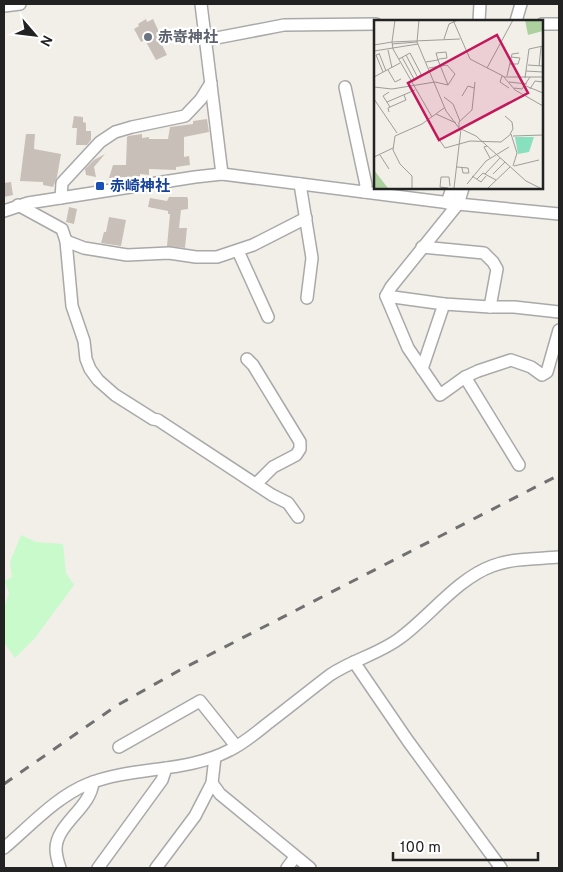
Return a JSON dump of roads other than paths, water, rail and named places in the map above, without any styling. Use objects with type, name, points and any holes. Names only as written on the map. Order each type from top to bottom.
[{"type":"street","points":[[4,6],[20,4]]},
{"type":"street","points":[[201,4],[222,174]]},
{"type":"street","points":[[479,20],[480,4]]},
{"type":"street","points":[[516,20],[521,4]]},
{"type":"street","points":[[206,40],[284,25],[374,24]]},
{"type":"street","points":[[543,24],[559,24]]},
{"type":"street","points":[[61,198],[62,183],[100,142],[115,132],[185,116],[201,99],[211,83]]},
{"type":"street","points":[[345,87],[366,184],[364,192]]},
{"type":"street","points":[[4,211],[18,205],[222,174],[364,192],[401,192],[452,203],[559,214]]},
{"type":"street","points":[[300,184],[312,258],[307,298]]},
{"type":"street","points":[[452,189],[452,203]]},
{"type":"street","points":[[386,296],[462,189]]},
{"type":"street","points":[[18,205],[62,229],[66,241],[72,306],[84,341],[86,359],[98,380],[129,405],[166,424],[272,495],[288,503],[298,517]]},
{"type":"street","points":[[66,241],[84,248],[127,255],[169,253],[196,257],[217,256],[238,251],[267,239],[306,218]]},
{"type":"street","points":[[422,247],[484,253],[497,269],[490,307]]},
{"type":"street","points":[[238,251],[268,317]]},
{"type":"street","points":[[386,296],[444,304],[514,307],[559,312]]},
{"type":"street","points":[[386,296],[408,348],[440,395],[478,371],[511,360],[530,367],[542,375],[547,372],[559,330]]},
{"type":"street","points":[[422,369],[444,304]]},
{"type":"street","points":[[247,359],[300,442],[300,450],[296,455],[273,467],[256,484]]},
{"type":"street","points":[[465,378],[518,465]]},
{"type":"street","points":[[4,848],[77,789],[93,782],[113,777],[215,757],[236,746],[332,674],[380,651],[399,639],[462,584],[492,566],[508,562],[559,557]]},
{"type":"street","points":[[354,662],[408,741],[501,868]]},
{"type":"street","points":[[119,747],[200,701],[236,746]]},
{"type":"street","points":[[156,868],[195,816],[212,784],[215,757]]},
{"type":"street","points":[[98,868],[162,780],[166,768]]},
{"type":"street","points":[[60,868],[56,848],[58,840],[92,792],[93,782]]},
{"type":"street","points":[[212,784],[220,794],[310,868]]},
{"type":"street","points":[[287,868],[295,856]]},
{"type":"railway","points":[[4,784],[116,706],[180,670],[559,475]]},
{"type":"place","name":"赤嵜神社","points":[[148,37]]},
{"type":"place","name":"赤崎神社","points":[[100,186]]}]
